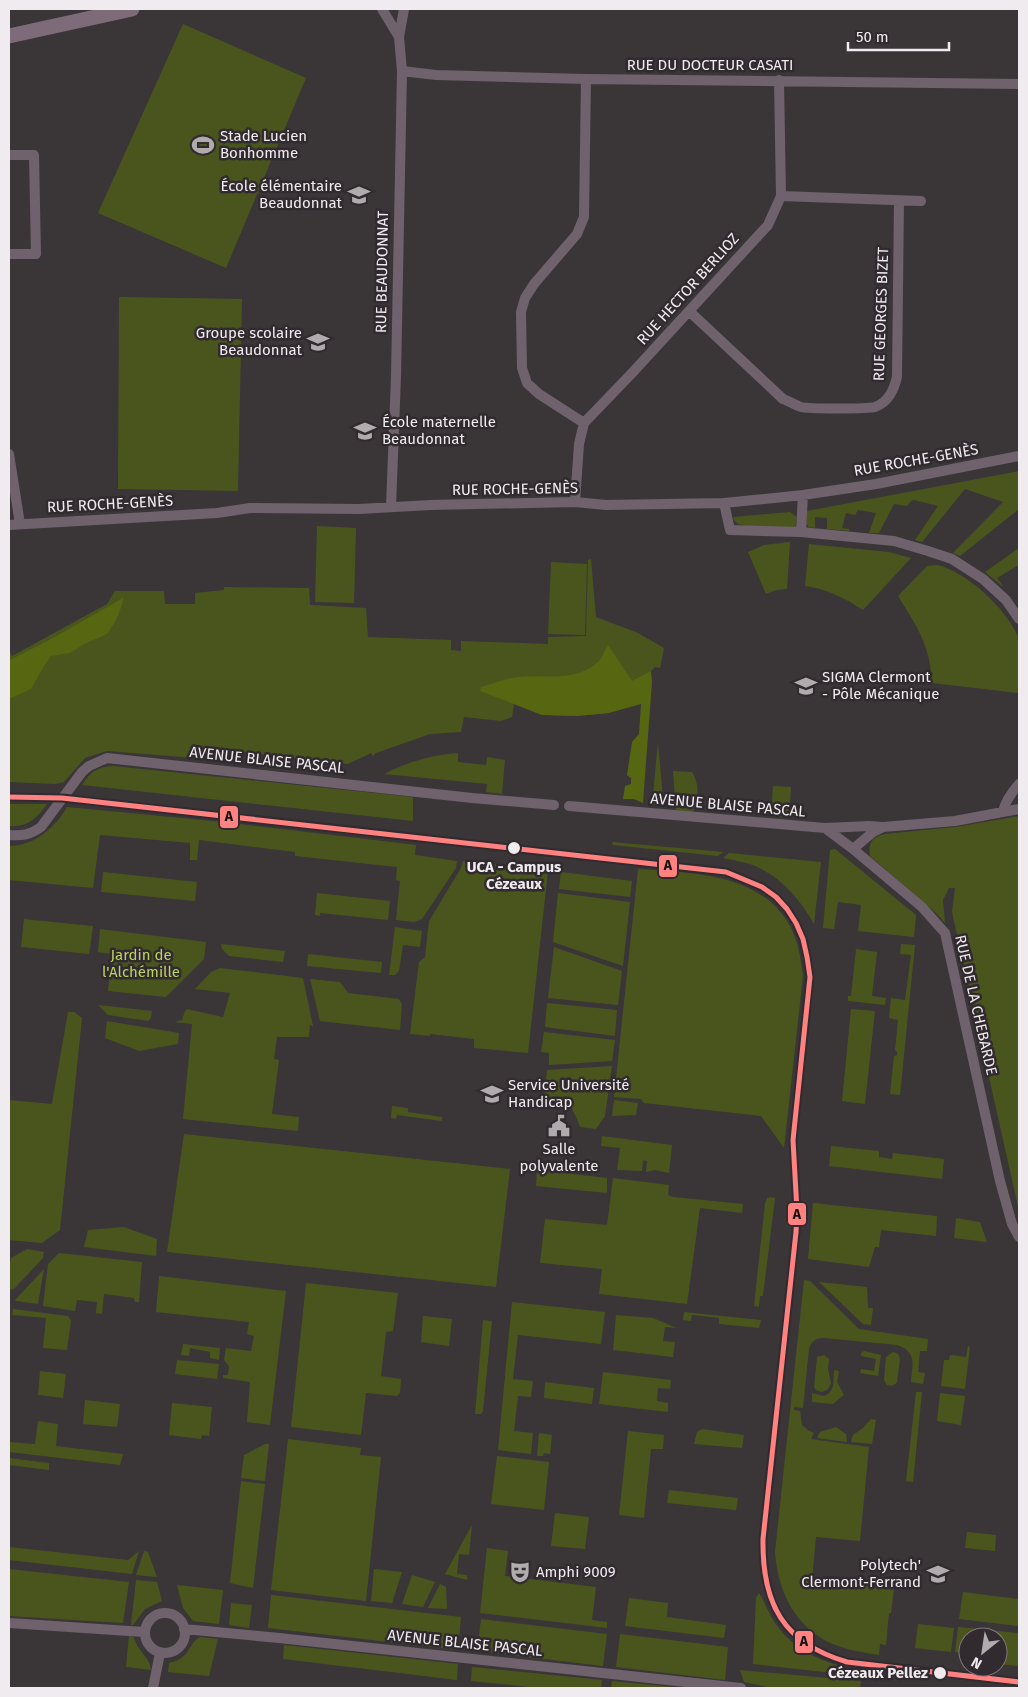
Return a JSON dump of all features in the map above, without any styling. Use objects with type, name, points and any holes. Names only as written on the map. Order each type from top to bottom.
[{"type":"main road","points":[[9,36],[132,9]]},
{"type":"street","points":[[383,10],[398,11],[404,9],[399,37]]},
{"type":"street","points":[[383,10],[399,37]]},
{"type":"street","name":"RUE BEAUDONNAT","points":[[390,507],[396,376],[402,71],[399,37]]},
{"type":"street","name":"RUE DU DOCTEUR CASATI","points":[[402,71],[436,75],[586,79],[1019,84]]},
{"type":"street","points":[[575,502],[579,444],[584,423],[539,394],[527,382],[522,368],[521,312],[525,298],[534,284],[577,234],[584,217],[586,79]]},
{"type":"street","name":"RUE HECTOR BERLIOZ","points":[[584,423],[768,224],[781,196],[780,80]]},
{"type":"street","points":[[9,155],[34,155],[36,254],[9,254]]},
{"type":"street","points":[[781,196],[921,201]]},
{"type":"street","name":"RUE GEORGES BIZET","points":[[689,311],[783,399],[802,407],[864,408],[876,406],[887,400],[894,390],[897,377],[899,201]]},
{"type":"street","points":[[9,454],[20,524]]},
{"type":"street","name":"RUE ROCHE-GENÈS","points":[[9,525],[217,513],[250,508],[359,509],[575,502],[606,504],[724,502],[803,495],[876,484],[1019,456]]},
{"type":"street","points":[[801,532],[803,495]]},
{"type":"street","points":[[724,502],[730,530],[801,532],[894,541],[952,560],[983,579],[1006,600],[1019,619]]},
{"type":"street","name":"AVENUE BLAISE PASCAL","points":[[9,835],[22,836],[32,833],[41,827],[82,772],[89,766],[107,758],[472,798],[554,805]]},
{"type":"street","points":[[1003,812],[1011,794],[1019,784]]},
{"type":"street","name":"AVENUE BLAISE PASCAL","points":[[569,806],[824,828],[869,826],[883,828],[955,821],[1019,809]]},
{"type":"street","name":"RUE DE LA CHEBARDE","points":[[824,828],[853,849],[922,907],[945,933],[1003,1195],[1012,1224],[1019,1237]]},
{"type":"street","name":"AVENUE BLAISE PASCAL","points":[[853,849],[873,832],[883,828]]},
{"type":"street","points":[[166,1613],[178,1618],[184,1629],[183,1641],[180,1646],[169,1653],[160,1653],[148,1645],[144,1632],[148,1621],[153,1617],[166,1613]]},
{"type":"street","points":[[9,1623],[144,1632]]},
{"type":"street","name":"AVENUE BLAISE PASCAL","points":[[184,1629],[742,1688]]},
{"type":"street","points":[[153,1688],[160,1653]]},
{"type":"green space","name":"Stade Lucien Bonhomme","points":[[183,24],[306,78],[226,268],[98,213]]},
{"type":"green space","points":[[119,297],[242,299],[238,491],[118,489]]},
{"type":"green space","points":[[1019,471],[1019,509],[960,556],[953,553],[1003,502],[965,489],[922,542],[915,540],[938,506],[914,500],[907,506],[894,504],[879,533],[869,533],[876,513],[858,510],[855,515],[846,513],[842,528],[849,529],[849,531],[827,529],[827,518],[815,517],[815,528],[809,527],[806,524],[807,511]]},
{"type":"green space","points":[[790,512],[797,517],[795,530],[746,526],[738,524],[733,519],[734,517]]},
{"type":"green space","points":[[317,526],[356,528],[354,603],[315,602]]},
{"type":"green space","points":[[790,542],[787,589],[776,590],[766,594],[748,552],[764,545]]},
{"type":"green space","points":[[809,544],[889,552],[911,558],[863,610],[836,595],[821,589],[805,586]]},
{"type":"green space","points":[[1019,548],[1019,565],[997,578],[1002,586],[985,572]]},
{"type":"green space","points":[[591,559],[596,617],[638,633],[664,648],[660,668],[655,667],[609,713],[577,716],[542,715],[514,704],[512,717],[501,721],[464,717],[461,732],[430,734],[376,753],[373,756],[371,753],[348,764],[217,749],[219,760],[107,751],[85,758],[64,782],[55,784],[9,782],[9,651],[12,656],[107,604],[115,591],[164,591],[165,604],[195,604],[195,593],[224,590],[224,587],[309,588],[310,605],[366,608],[368,637],[451,640],[451,650],[461,651],[461,641],[548,644],[548,637],[586,636],[588,560]]},
{"type":"green space","points":[[551,562],[587,564],[585,635],[548,634]]},
{"type":"green space","points":[[938,565],[950,569],[974,584],[1006,616],[1014,628],[1020,644],[1019,693],[932,683],[929,657],[921,636],[898,596],[927,566]]},
{"type":"green space","points":[[123,598],[116,620],[107,634],[84,644],[70,653],[51,656],[31,689],[9,699],[9,658],[10,660],[53,638]]},
{"type":"green space","points":[[608,645],[632,681],[651,671],[652,682],[643,803],[634,799],[623,799],[625,786],[631,784],[631,778],[627,775],[632,742],[639,734],[641,704],[609,713],[577,716],[542,715],[480,691],[481,687],[513,678],[560,676],[579,673],[589,669],[598,662]]},
{"type":"green space","points":[[658,742],[663,798],[660,804],[652,805]]},
{"type":"green space","points":[[458,753],[458,762],[486,765],[487,757],[505,760],[502,794],[486,792],[487,784],[384,774],[420,760],[438,755]]},
{"type":"green space","points":[[113,766],[413,797],[413,821],[82,785],[95,771]]},
{"type":"green space","points":[[673,771],[692,772],[695,777],[698,792],[692,813],[676,811]]},
{"type":"green space","points":[[773,786],[791,787],[789,817],[771,816]]},
{"type":"green space","points":[[9,804],[47,804],[39,814],[26,824],[9,826]]},
{"type":"green space","points":[[67,807],[223,822],[416,845],[415,855],[457,861],[456,868],[422,919],[414,922],[396,920],[400,881],[396,880],[397,867],[295,856],[295,852],[199,840],[197,860],[190,860],[190,843],[100,835],[93,888],[9,880],[9,846],[27,843],[43,834],[50,829]]},
{"type":"green space","points":[[1019,816],[1019,1211],[952,912],[955,888],[949,888],[943,900],[945,923],[870,856],[870,844],[877,837],[885,834],[955,827]]},
{"type":"green space","points":[[612,842],[723,852],[718,856],[613,845]]},
{"type":"green space","points":[[835,849],[916,915],[914,937],[858,931],[861,905],[838,902],[834,929],[823,928],[830,850]]},
{"type":"green space","points":[[729,853],[821,862],[814,924],[796,897],[772,875],[753,865],[723,858]]},
{"type":"green space","points":[[463,861],[548,871],[528,1053],[474,1048],[474,1039],[430,1034],[430,1036],[410,1034],[419,962],[425,957],[429,921],[461,868]]},
{"type":"green space","points":[[638,869],[705,875],[747,887],[765,898],[781,913],[793,932],[801,959],[803,976],[784,1148],[761,1116],[644,1103],[641,1099],[614,1097]]},
{"type":"green space","points":[[103,872],[197,882],[195,901],[101,892]]},
{"type":"green space","points":[[561,872],[632,881],[630,897],[559,889]]},
{"type":"green space","points":[[317,893],[390,901],[388,920],[320,913],[320,916],[315,915]]},
{"type":"green space","points":[[558,893],[630,902],[623,966],[553,942]]},
{"type":"green space","points":[[24,919],[93,926],[89,954],[21,947]]},
{"type":"green space","points":[[395,927],[422,931],[420,947],[403,945],[399,971],[395,975],[389,975]]},
{"type":"green space","name":"Jardin de l'Alchémille","points":[[100,929],[206,942],[204,959],[166,997],[108,991],[112,954],[98,952]]},
{"type":"green space","points":[[221,944],[285,951],[283,962],[229,956],[222,949]]},
{"type":"green space","points":[[901,944],[915,945],[900,1095],[890,1094],[894,1056],[897,1055],[895,1050],[898,1020],[889,1018],[891,998],[905,1000],[911,955],[900,954]]},
{"type":"green space","points":[[554,947],[622,971],[618,1005],[548,998]]},
{"type":"green space","points":[[856,949],[877,952],[872,996],[886,998],[885,1005],[848,1001],[848,996],[851,996]]},
{"type":"green space","points":[[308,954],[382,962],[381,973],[307,966]]},
{"type":"green space","points":[[220,968],[303,978],[313,1026],[310,1025],[309,1037],[277,1037],[274,1059],[279,1060],[272,1114],[299,1117],[298,1131],[183,1119],[192,1024],[175,1022],[182,1020],[187,1009],[223,1017],[230,993],[195,989],[211,972]]},
{"type":"green space","points":[[310,979],[340,982],[348,993],[399,999],[402,1004],[400,1030],[320,1021]]},
{"type":"green space","points":[[547,1003],[617,1010],[615,1036],[545,1027]]},
{"type":"green space","points":[[98,1005],[152,1011],[151,1018],[148,1021],[108,1015]]},
{"type":"green space","points":[[851,1009],[875,1011],[865,1104],[842,1101]]},
{"type":"green space","points":[[68,1012],[74,1012],[82,1018],[60,1230],[42,1243],[9,1240],[9,1100],[52,1104]]},
{"type":"green space","points":[[107,1021],[179,1033],[178,1044],[139,1051],[105,1038]]},
{"type":"green space","points":[[544,1032],[615,1040],[612,1061],[549,1065],[549,1053],[541,1052]]},
{"type":"green space","points":[[612,1066],[605,1116],[596,1129],[580,1127],[570,1106],[564,1099],[558,1096],[544,1100],[547,1070]]},
{"type":"green space","points":[[614,1100],[638,1103],[636,1115],[612,1116]]},
{"type":"green space","points":[[392,1106],[408,1108],[408,1112],[442,1117],[442,1121],[397,1115],[396,1119],[391,1118]]},
{"type":"green space","points":[[184,1134],[510,1169],[496,1287],[167,1252]]},
{"type":"green space","points":[[602,1136],[672,1145],[669,1173],[655,1170],[646,1172],[647,1161],[643,1160],[642,1171],[617,1170],[620,1148],[601,1146]]},
{"type":"green space","points":[[831,1146],[879,1151],[879,1157],[892,1159],[893,1153],[944,1159],[942,1179],[829,1166]]},
{"type":"green space","points":[[537,1170],[607,1178],[607,1193],[536,1186]]},
{"type":"green space","points":[[613,1178],[669,1185],[668,1195],[673,1197],[743,1204],[742,1213],[700,1208],[687,1304],[599,1294],[602,1269],[540,1263],[545,1219],[607,1225]]},
{"type":"green space","points":[[767,1198],[775,1198],[763,1296],[760,1296],[759,1307],[754,1306],[765,1204]]},
{"type":"green space","points":[[813,1203],[937,1216],[936,1236],[881,1230],[879,1247],[875,1247],[869,1267],[808,1259]]},
{"type":"green space","points":[[956,1218],[980,1222],[987,1242],[954,1238]]},
{"type":"green space","points":[[124,1227],[157,1239],[156,1256],[84,1247],[88,1230]]},
{"type":"green space","points":[[27,1249],[44,1252],[43,1258],[14,1289],[9,1290],[11,1258]]},
{"type":"green space","points":[[59,1253],[142,1262],[139,1302],[135,1302],[134,1298],[104,1294],[102,1314],[96,1313],[97,1302],[77,1300],[75,1311],[43,1306],[48,1264]]},
{"type":"green space","points":[[44,1269],[38,1304],[16,1301],[15,1300]]},
{"type":"green space","points":[[159,1276],[286,1291],[270,1425],[247,1422],[250,1382],[223,1378],[223,1375],[228,1375],[229,1366],[224,1360],[226,1348],[251,1351],[254,1336],[247,1334],[249,1322],[156,1312]]},
{"type":"green space","points":[[804,1280],[810,1281],[859,1329],[928,1339],[927,1351],[920,1351],[918,1372],[925,1373],[923,1384],[911,1382],[913,1365],[911,1355],[904,1348],[897,1345],[824,1338],[816,1339],[809,1349],[803,1408],[794,1407],[794,1410],[800,1411],[802,1425],[814,1433],[811,1439],[869,1447],[860,1541],[816,1537],[812,1580],[894,1589],[891,1613],[889,1613],[886,1645],[880,1644],[879,1655],[841,1647],[813,1633],[793,1611],[786,1598],[777,1568],[775,1552]]},
{"type":"green space","points":[[819,1282],[867,1287],[868,1308],[873,1308],[871,1325],[863,1324]]},
{"type":"green space","points":[[306,1283],[398,1293],[393,1331],[386,1332],[381,1376],[401,1379],[400,1393],[397,1396],[366,1393],[361,1435],[291,1427]]},
{"type":"green space","points":[[512,1302],[605,1312],[601,1344],[518,1335],[513,1379],[533,1381],[531,1397],[518,1396],[514,1431],[533,1433],[531,1454],[498,1450]]},
{"type":"green space","points":[[13,1309],[68,1316],[71,1321],[67,1350],[43,1348],[46,1318],[12,1315]]},
{"type":"green space","points":[[684,1312],[761,1320],[759,1328],[719,1324],[719,1318],[692,1315],[691,1321],[683,1320]]},
{"type":"green space","points":[[616,1315],[653,1318],[677,1328],[665,1327],[663,1341],[675,1342],[673,1357],[613,1350]]},
{"type":"green space","points":[[423,1316],[452,1319],[449,1346],[421,1342]]},
{"type":"green space","points":[[483,1320],[492,1321],[483,1411],[481,1414],[475,1414]]},
{"type":"green space","points":[[183,1344],[220,1348],[219,1360],[210,1358],[210,1352],[190,1348],[189,1356],[181,1355]]},
{"type":"green space","points":[[968,1346],[970,1347],[965,1389],[941,1386],[944,1360],[949,1360],[950,1355],[966,1357]]},
{"type":"green space","points":[[864,1351],[881,1355],[878,1376],[860,1373],[861,1369],[874,1371],[876,1359],[861,1356],[861,1353]]},
{"type":"green space","points":[[893,1352],[898,1354],[900,1359],[897,1382],[890,1386],[884,1380],[886,1357]]},
{"type":"green space","points":[[824,1355],[829,1359],[828,1369],[831,1383],[828,1389],[822,1392],[814,1387],[817,1357]]},
{"type":"green space","points":[[177,1360],[219,1364],[217,1379],[175,1374]]},
{"type":"green space","points":[[834,1370],[839,1371],[837,1382],[844,1395],[833,1404],[812,1402],[812,1393],[824,1396],[828,1394],[833,1385]]},
{"type":"green space","points":[[40,1371],[66,1374],[63,1398],[38,1395]]},
{"type":"green space","points":[[603,1372],[671,1380],[670,1389],[658,1388],[657,1401],[668,1403],[668,1412],[599,1404]]},
{"type":"green space","points":[[545,1382],[594,1388],[592,1404],[544,1398]]},
{"type":"green space","points":[[916,1392],[922,1392],[913,1482],[906,1481]]},
{"type":"green space","points":[[940,1393],[965,1396],[961,1425],[937,1421]]},
{"type":"green space","points":[[85,1400],[120,1404],[117,1427],[83,1424]]},
{"type":"green space","points":[[172,1403],[212,1407],[209,1436],[202,1435],[201,1439],[169,1435]]},
{"type":"green space","points":[[871,1419],[876,1420],[872,1444],[851,1442],[853,1435]]},
{"type":"green space","points":[[38,1421],[58,1424],[56,1446],[123,1454],[120,1465],[9,1452],[9,1442],[35,1444]]},
{"type":"green space","points":[[836,1427],[846,1434],[847,1442],[817,1438],[820,1432]]},
{"type":"green space","points":[[702,1429],[744,1435],[742,1448],[694,1444],[697,1432]]},
{"type":"green space","points":[[628,1431],[664,1435],[663,1449],[651,1449],[644,1518],[619,1515]]},
{"type":"green space","points":[[539,1433],[552,1435],[550,1454],[544,1453],[543,1456],[537,1456]]},
{"type":"green space","points":[[288,1439],[361,1448],[360,1455],[381,1457],[366,1601],[271,1590]]},
{"type":"green space","points":[[265,1444],[269,1444],[265,1481],[241,1478],[244,1455]]},
{"type":"green space","points":[[497,1456],[549,1462],[544,1510],[491,1504]]},
{"type":"green space","points":[[9,1458],[49,1463],[49,1470],[9,1465]]},
{"type":"green space","points":[[241,1481],[265,1484],[253,1588],[230,1583]]},
{"type":"green space","points":[[669,1490],[738,1498],[736,1510],[667,1503]]},
{"type":"green space","points":[[555,1513],[589,1517],[585,1549],[551,1546]]},
{"type":"green space","points":[[472,1525],[469,1555],[459,1554],[457,1574],[467,1575],[467,1580],[445,1574]]},
{"type":"green space","points":[[967,1532],[996,1535],[995,1551],[965,1548]]},
{"type":"green space","points":[[9,1547],[128,1560],[139,1551],[132,1574],[9,1560]]},
{"type":"green space","points":[[487,1548],[508,1551],[505,1576],[596,1587],[592,1620],[607,1622],[607,1628],[480,1613]]},
{"type":"green space","points":[[144,1551],[148,1552],[157,1577],[136,1575]]},
{"type":"green space","points":[[9,1569],[129,1582],[123,1623],[9,1616]]},
{"type":"green space","points":[[374,1569],[402,1572],[392,1603],[371,1601]]},
{"type":"green space","points":[[412,1575],[435,1582],[423,1607],[402,1604]]},
{"type":"green space","points":[[136,1580],[157,1582],[162,1601],[145,1609],[133,1625],[131,1625]]},
{"type":"green space","points":[[440,1584],[446,1587],[447,1609],[428,1608]]},
{"type":"green space","points":[[177,1585],[223,1590],[219,1624],[193,1621],[183,1608]]},
{"type":"green space","points":[[963,1592],[1019,1599],[1019,1626],[959,1619]]},
{"type":"green space","points":[[759,1593],[775,1623],[784,1635],[795,1644],[820,1659],[833,1664],[876,1673],[876,1678],[753,1664],[756,1598]]},
{"type":"green space","points":[[271,1595],[461,1617],[458,1650],[268,1628]]},
{"type":"green space","points":[[629,1598],[668,1603],[667,1617],[726,1625],[724,1638],[625,1626]]},
{"type":"green space","points":[[231,1603],[252,1605],[249,1628],[229,1625]]},
{"type":"green space","points":[[481,1619],[607,1634],[603,1666],[477,1651]]},
{"type":"green space","points":[[918,1624],[954,1628],[951,1652],[915,1648]]},
{"type":"green space","points":[[958,1627],[958,1652],[955,1652]]},
{"type":"green space","points":[[1008,1632],[1019,1633],[1018,1666],[1008,1665]]},
{"type":"green space","points":[[620,1634],[728,1647],[725,1680],[616,1667]]},
{"type":"green space","points":[[129,1636],[134,1637],[151,1670],[126,1667]]},
{"type":"green space","points":[[200,1637],[218,1639],[209,1676],[168,1672],[169,1663],[182,1658]]},
{"type":"green space","points":[[284,1645],[458,1664],[457,1680],[283,1659]]},
{"type":"green space","points":[[472,1667],[602,1680],[601,1688],[539,1688],[471,1681]]},
{"type":"green space","points":[[740,1670],[861,1681],[860,1688],[772,1688],[744,1682]]},
{"type":"green space","points":[[612,1681],[683,1688],[611,1688]]},
{"type":"transit line","name":"A","points":[[9,797],[62,798],[726,872],[762,887],[776,897],[787,909],[803,939],[810,977],[793,1140],[797,1211],[796,1232],[763,1539],[767,1583],[772,1601],[781,1618],[792,1632],[807,1644],[825,1654],[847,1662],[1019,1682]]},
{"type":"place","name":"Stade Lucien Bonhomme","points":[[203,145]]},
{"type":"place","name":"École élémentaire Beaudonnat","points":[[359,195]]},
{"type":"place","name":"Groupe scolaire Beaudonnat","points":[[318,342]]},
{"type":"place","name":"École maternelle Beaudonnat","points":[[365,431]]},
{"type":"place","name":"SIGMA Clermont - Pôle Mécanique","points":[[806,686]]},
{"type":"place","name":"UCA - Campus Cézeaux","points":[[514,848]]},
{"type":"place","name":"Service Université Handicap","points":[[492,1094]]},
{"type":"place","name":"Salle polyvalente","points":[[559,1126]]},
{"type":"place","name":"Amphi 9009","points":[[520,1572]]},
{"type":"place","name":"Polytech' Clermont-Ferrand","points":[[938,1574]]},
{"type":"place","name":"Cézeaux Pellez","points":[[940,1673]]}]
